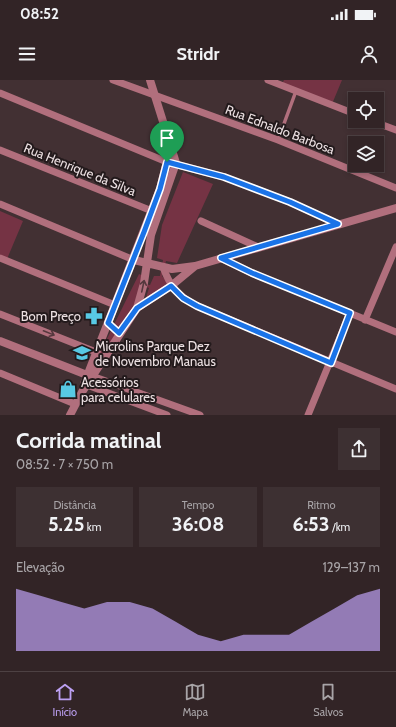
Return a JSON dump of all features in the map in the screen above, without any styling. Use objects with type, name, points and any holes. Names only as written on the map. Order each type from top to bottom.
[{"type":"street","name":"Rua Ednaldo Barbosa","points":[[113,80],[278,140],[396,188]]},
{"type":"street","points":[[89,375],[137,308],[144,283],[154,224],[176,163],[170,148],[150,80]]},
{"type":"street","points":[[268,80],[279,82],[296,91],[348,111]]},
{"type":"street","points":[[0,93],[167,162],[176,163],[224,177],[290,202],[338,224]]},
{"type":"street","points":[[384,126],[396,130]]},
{"type":"street","points":[[70,415],[84,389],[96,352],[134,260],[160,189],[170,148]]},
{"type":"street","name":"Rua Henrique da Silva","points":[[0,150],[152,211]]},
{"type":"street","points":[[0,204],[134,260],[172,268],[194,266],[396,208]]},
{"type":"street","points":[[201,221],[258,247]]},
{"type":"street","points":[[365,320],[396,247]]},
{"type":"street","points":[[0,258],[115,305]]},
{"type":"street","points":[[221,258],[252,273],[396,332]]},
{"type":"street","points":[[137,308],[171,286],[194,266]]},
{"type":"street","points":[[162,267],[171,286],[183,298],[197,306],[396,390]]},
{"type":"street","points":[[308,415],[331,363],[350,313]]},
{"type":"street","points":[[0,314],[96,352]]},
{"type":"street","points":[[108,323],[119,333]]},
{"type":"street","points":[[0,341],[200,415]]},
{"type":"street","points":[[0,373],[75,404]]},
{"type":"street","points":[[84,389],[167,415]]},
{"type":"lane","points":[[278,140],[296,91]]},
{"type":"shaded area","points":[[284,80],[342,80],[332,104],[282,84]]},
{"type":"shaded area","points":[[183,172],[213,184],[177,263],[166,261],[162,276],[167,281],[167,284],[144,304],[149,288],[143,286],[124,328],[101,360],[97,359],[139,274],[144,276],[143,284],[150,285],[154,276],[160,276],[163,260],[157,258],[162,225]]},
{"type":"shaded area","points":[[0,211],[23,221],[7,259],[0,256]]},
{"type":"place","name":"Bom Preço","points":[[94,316]]},
{"type":"place","name":"Microlins Parque Dez de Novembro Manaus","points":[[82,353]]},
{"type":"place","name":"Acessórios para celulares","points":[[68,389]]},
{"type":"route","points":[[167,162],[176,163],[224,177],[290,202],[338,224],[221,258],[252,273],[350,313],[331,363],[197,306],[183,298],[171,286],[137,308],[119,333],[111,328],[108,323],[152,211],[160,189],[167,162]]}]
